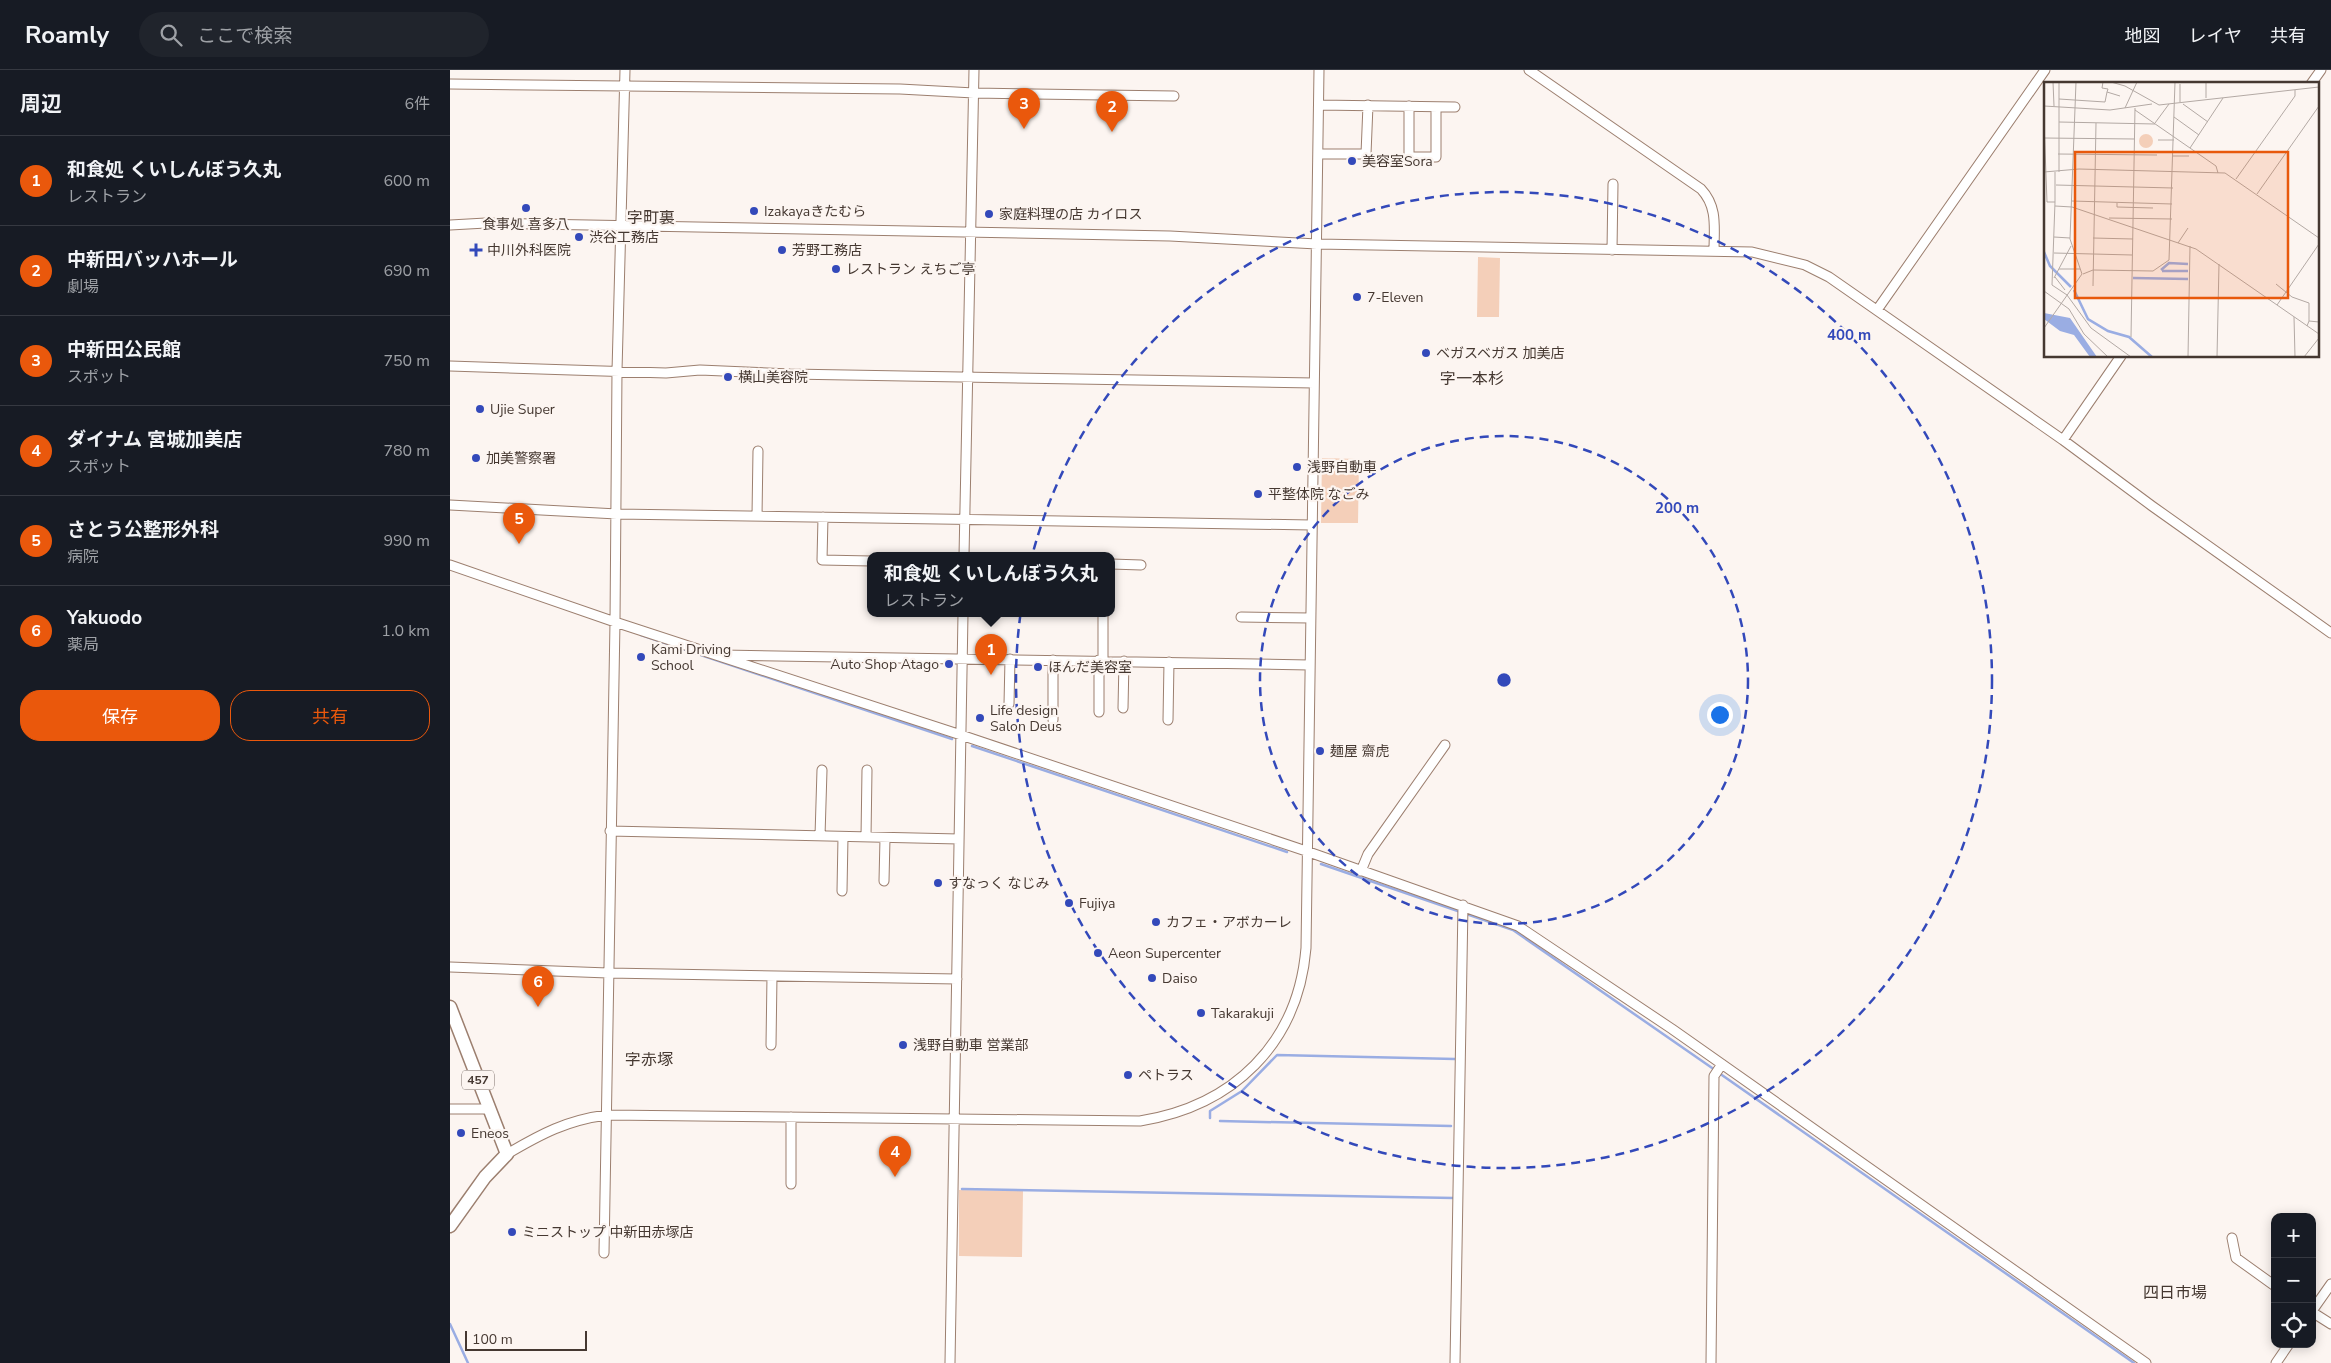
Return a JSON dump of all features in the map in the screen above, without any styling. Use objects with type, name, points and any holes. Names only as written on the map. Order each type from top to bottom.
[{"type":"highway","name":"457","points":[[450,1007],[507,1154]]},
{"type":"highway","points":[[450,1226],[485,1177],[507,1154]]},
{"type":"street","points":[[604,1253],[610,831],[616,622],[617,371],[625,70]]},
{"type":"street","points":[[964,552],[971,291],[969,232],[974,154],[974,70]]},
{"type":"street","points":[[507,1154],[560,1125],[583,1118],[607,1115],[1140,1121],[1186,1110],[1227,1089],[1244,1075],[1271,1046],[1283,1028],[1295,1000],[1304,968],[1306,948],[1319,70]]},
{"type":"street","points":[[1529,70],[1701,189],[1712,203],[1714,212],[1714,251]]},
{"type":"street","points":[[1877,310],[2045,70]]},
{"type":"street","points":[[2313,82],[2321,70]]},
{"type":"street","points":[[450,84],[900,89],[974,93],[1174,96]]},
{"type":"street","points":[[1319,105],[1455,107]]},
{"type":"street","points":[[1318,154],[1366,154],[1368,105]]},
{"type":"street","points":[[1409,106],[1409,157],[1436,157],[1436,107]]},
{"type":"street","points":[[1612,250],[1613,184]]},
{"type":"street","points":[[450,225],[486,223],[1170,236],[1317,244],[1752,252],[1805,265],[1829,277],[2064,440],[2152,506],[2331,633]]},
{"type":"street","points":[[2064,440],[2121,358]]},
{"type":"street","points":[[450,366],[666,373],[700,370],[790,374],[1314,383]]},
{"type":"street","points":[[757,516],[758,451]]},
{"type":"street","points":[[450,505],[617,514],[965,518],[1311,525]]},
{"type":"street","points":[[823,517],[822,560],[867,561]]},
{"type":"street","points":[[1115,564],[1141,565]]},
{"type":"street","points":[[450,565],[1306,852],[1462,911],[1500,918],[1534,935],[1718,1069],[2146,1363]]},
{"type":"street","points":[[950,1363],[963,617]]},
{"type":"street","points":[[1099,712],[1103,617]]},
{"type":"street","points":[[1241,617],[1310,618]]},
{"type":"street","points":[[719,655],[730,653],[1309,665]]},
{"type":"street","points":[[1009,704],[1010,659]]},
{"type":"street","points":[[1053,660],[1053,720]]},
{"type":"street","points":[[1123,708],[1124,661]]},
{"type":"street","points":[[1168,720],[1170,662]]},
{"type":"street","points":[[1361,872],[1368,854],[1445,745]]},
{"type":"street","points":[[820,836],[822,770]]},
{"type":"street","points":[[866,837],[867,770]]},
{"type":"street","points":[[610,831],[959,839]]},
{"type":"street","points":[[842,891],[843,837]]},
{"type":"street","points":[[884,882],[885,838]]},
{"type":"street","points":[[1455,1363],[1462,911]]},
{"type":"street","points":[[450,967],[957,980]]},
{"type":"street","points":[[771,1045],[772,976]]},
{"type":"street","points":[[1710,1363],[1718,1069]]},
{"type":"street","points":[[450,1109],[489,1108]]},
{"type":"street","points":[[790,1118],[791,1184]]},
{"type":"street","points":[[2232,1238],[2236,1258],[2271,1283]]},
{"type":"street","points":[[2316,1306],[2331,1284]]},
{"type":"street","points":[[2316,1315],[2331,1324]]},
{"type":"street","points":[[2276,1363],[2286,1348]]},
{"type":"shaded area","points":[[1478,257],[1500,258],[1499,317],[1477,317]]},
{"type":"shaded area","points":[[1322,458],[1359,459],[1358,523],[1321,523]]},
{"type":"shaded area","points":[[959,1190],[1023,1191],[1022,1257],[959,1256]]},
{"type":"waterway","points":[[641,635],[952,739]]},
{"type":"waterway","points":[[972,746],[1287,852]]},
{"type":"waterway","points":[[1321,864],[1513,930],[1715,1070]]},
{"type":"waterway","points":[[1210,1118],[1210,1111],[1242,1091],[1277,1055],[1455,1059]]},
{"type":"waterway","points":[[1719,1073],[2134,1363]]},
{"type":"waterway","points":[[1220,1121],[1451,1126]]},
{"type":"waterway","points":[[962,1189],[1454,1198]]},
{"type":"waterway","points":[[450,1324],[468,1363]]},
{"type":"place","name":"中新田公民館","points":[[1024,129]]},
{"type":"place","name":"中新田バッハホール","points":[[1112,132]]},
{"type":"place","name":"美容室Sora","points":[[1352,161]]},
{"type":"place","name":"食事処 喜多八","points":[[526,208]]},
{"type":"place","name":"Izakayaきたむら","points":[[754,211]]},
{"type":"place","name":"家庭料理の店 カイロス","points":[[989,214]]},
{"type":"place","name":"渋谷工務店","points":[[579,237]]},
{"type":"place","name":"中川外科医院","points":[[476,250]]},
{"type":"place","name":"芳野工務店","points":[[782,250]]},
{"type":"place","name":"レストラン えちご亭","points":[[836,269]]},
{"type":"place","name":"7-Eleven","points":[[1357,297]]},
{"type":"place","name":"ベガスベガス 加美店","points":[[1426,353]]},
{"type":"place","name":"横山美容院","points":[[728,377]]},
{"type":"place","name":"Ujie Super","points":[[480,409]]},
{"type":"place","name":"加美警察署","points":[[476,458]]},
{"type":"place","name":"浅野自動車","points":[[1297,467]]},
{"type":"place","name":"平整体院 なごみ","points":[[1258,494]]},
{"type":"place","name":"さとう公整形外科","points":[[519,544]]},
{"type":"place","name":"Kami Driving School","points":[[641,657]]},
{"type":"place","name":"Auto Shop Atago","points":[[949,664]]},
{"type":"place","name":"ほんだ美容室","points":[[1038,667]]},
{"type":"place","name":"和食処 くいしんぼう久丸","points":[[991,675]]},
{"type":"place","name":"Life design Salon Deus","points":[[980,718]]},
{"type":"place","name":"麺屋 齋虎","points":[[1320,751]]},
{"type":"place","name":"すなっく なじみ","points":[[938,883]]},
{"type":"place","name":"Fujiya","points":[[1069,903]]},
{"type":"place","name":"カフェ・アボカーレ","points":[[1156,922]]},
{"type":"place","name":"Aeon Supercenter","points":[[1098,953]]},
{"type":"place","name":"Daiso","points":[[1152,978]]},
{"type":"place","name":"Yakuodo","points":[[538,1007]]},
{"type":"place","name":"Takarakuji","points":[[1201,1013]]},
{"type":"place","name":"浅野自動車 営業部","points":[[903,1045]]},
{"type":"place","name":"ペトラス","points":[[1128,1075]]},
{"type":"place","name":"Eneos","points":[[461,1133]]},
{"type":"place","name":"ダイナム 宮城加美店","points":[[895,1177]]},
{"type":"place","name":"ミニストップ 中新田赤塚店","points":[[512,1232]]},
{"type":"district","name":"字町裏","points":[[651,217]]},
{"type":"district","name":"字一本杉","points":[[1472,378]]},
{"type":"district","name":"字赤塚","points":[[649,1059]]},
{"type":"district","name":"四日市場","points":[[2175,1292]]}]
